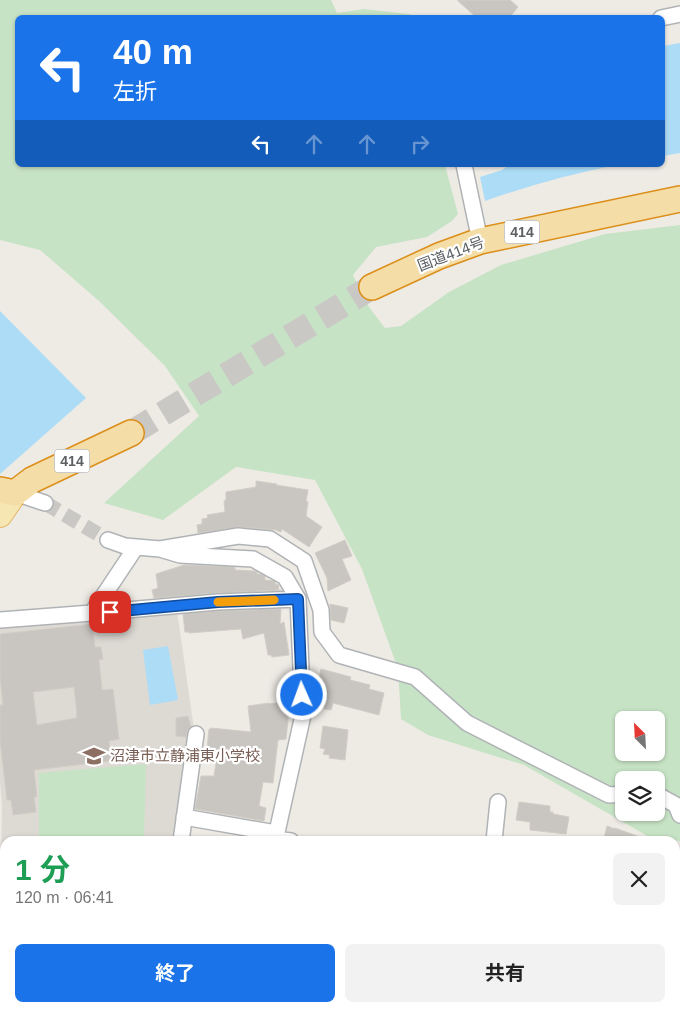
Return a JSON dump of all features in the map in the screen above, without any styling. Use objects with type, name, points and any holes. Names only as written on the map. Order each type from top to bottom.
[{"type":"highway","name":"国道414号","points":[[372,287],[439,256],[480,241],[680,199]]},
{"type":"highway","name":"414","points":[[7,491],[131,433]]},
{"type":"main road","points":[[0,515],[7,491]]},
{"type":"street","points":[[665,17],[680,14]]},
{"type":"street","points":[[464,167],[480,241]]},
{"type":"street","points":[[7,491],[45,503]]},
{"type":"street","points":[[108,540],[125,546],[160,549],[238,536],[270,540],[304,561],[321,610],[322,632],[339,655],[415,677],[467,723],[609,795],[615,795]]},
{"type":"street","points":[[92,613],[136,547]]},
{"type":"street","points":[[160,549],[180,556],[253,559],[285,577],[298,599],[303,715],[275,836]]},
{"type":"street","points":[[0,620],[218,602],[298,599]]},
{"type":"street","points":[[182,836],[196,734]]},
{"type":"street","points":[[665,799],[676,805],[680,814]]},
{"type":"street","points":[[495,836],[498,802]]},
{"type":"street","points":[[184,817],[266,836]]},
{"type":"shaded area","name":"沼津市立静浦東小学校","points":[[177,611],[194,729],[175,836],[1,836],[0,626]]},
{"type":"green space","points":[[0,0],[331,0],[337,13],[364,9],[412,15],[15,15],[15,167],[446,167],[458,214],[452,221],[427,237],[376,247],[353,275],[369,307],[385,328],[401,326],[449,292],[501,265],[605,234],[680,225],[680,836],[647,836],[621,821],[665,821],[665,771],[615,771],[615,817],[524,765],[428,735],[401,719],[398,669],[362,569],[315,480],[236,467],[163,520],[104,503],[199,416],[165,366],[99,301],[40,250],[0,240]]},
{"type":"green space","points":[[146,764],[144,836],[39,836],[39,773]]},
{"type":"water","points":[[680,43],[680,153],[665,156],[665,46]]},
{"type":"water","points":[[506,167],[607,167],[517,190],[485,201],[480,177]]},
{"type":"water","points":[[0,311],[86,398],[0,474]]},
{"type":"water","points":[[168,646],[178,700],[150,705],[143,650]]},
{"type":"building","points":[[457,0],[510,0],[518,7],[511,15],[474,15]]},
{"type":"building","points":[[256,481],[308,490],[306,516],[322,527],[309,547],[282,529],[281,532],[237,527],[198,533],[197,525],[202,524],[202,519],[208,518],[207,515],[225,512],[224,501],[226,500],[226,492],[256,487]]},
{"type":"building","points":[[345,540],[352,556],[342,559],[351,580],[328,591],[327,578],[315,553]]},
{"type":"building","points":[[184,565],[235,567],[235,570],[255,571],[257,574],[265,576],[265,580],[274,581],[275,584],[279,585],[278,590],[281,590],[154,598],[152,590],[158,588],[156,574]]},
{"type":"building","points":[[330,604],[348,608],[344,623],[331,620]]},
{"type":"building","points":[[281,609],[280,624],[284,622],[289,655],[272,657],[268,655],[264,633],[243,639],[241,629],[185,632],[183,614]]},
{"type":"building","points":[[92,624],[95,647],[101,647],[103,659],[99,660],[102,690],[113,689],[119,739],[109,741],[111,761],[34,770],[37,797],[34,797],[36,812],[13,815],[11,800],[7,800],[0,741],[0,705],[3,705],[0,677],[0,634]],"holes":[[[74,687],[77,718],[37,725],[33,692]]]},
{"type":"building","points":[[321,669],[351,677],[350,680],[370,685],[369,689],[384,693],[379,715],[333,703],[331,710],[314,707]]},
{"type":"building","points":[[290,701],[286,739],[278,740],[273,783],[263,782],[259,806],[266,808],[264,821],[195,809],[201,776],[214,776],[218,750],[207,749],[209,729],[251,732],[248,706]]},
{"type":"building","points":[[188,716],[191,727],[188,729],[186,737],[176,736],[176,718]]},
{"type":"building","points":[[323,726],[348,730],[345,760],[329,758],[330,755],[323,754],[325,749],[320,748]]},
{"type":"building","points":[[519,802],[550,806],[550,812],[553,812],[553,814],[569,817],[566,834],[530,830],[530,822],[516,820]]},
{"type":"building","points":[[607,826],[637,836],[604,836]]},
{"type":"tunnel","points":[[131,433],[372,287]]},
{"type":"tunnel","points":[[45,503],[108,540]]},
{"type":"slow traffic","points":[[218,602],[274,600]]},
{"type":"place","name":"沼津市立静浦東小学校","points":[[94,756]]},
{"type":"route","points":[[110,612],[218,602],[298,599],[302,695]]}]
